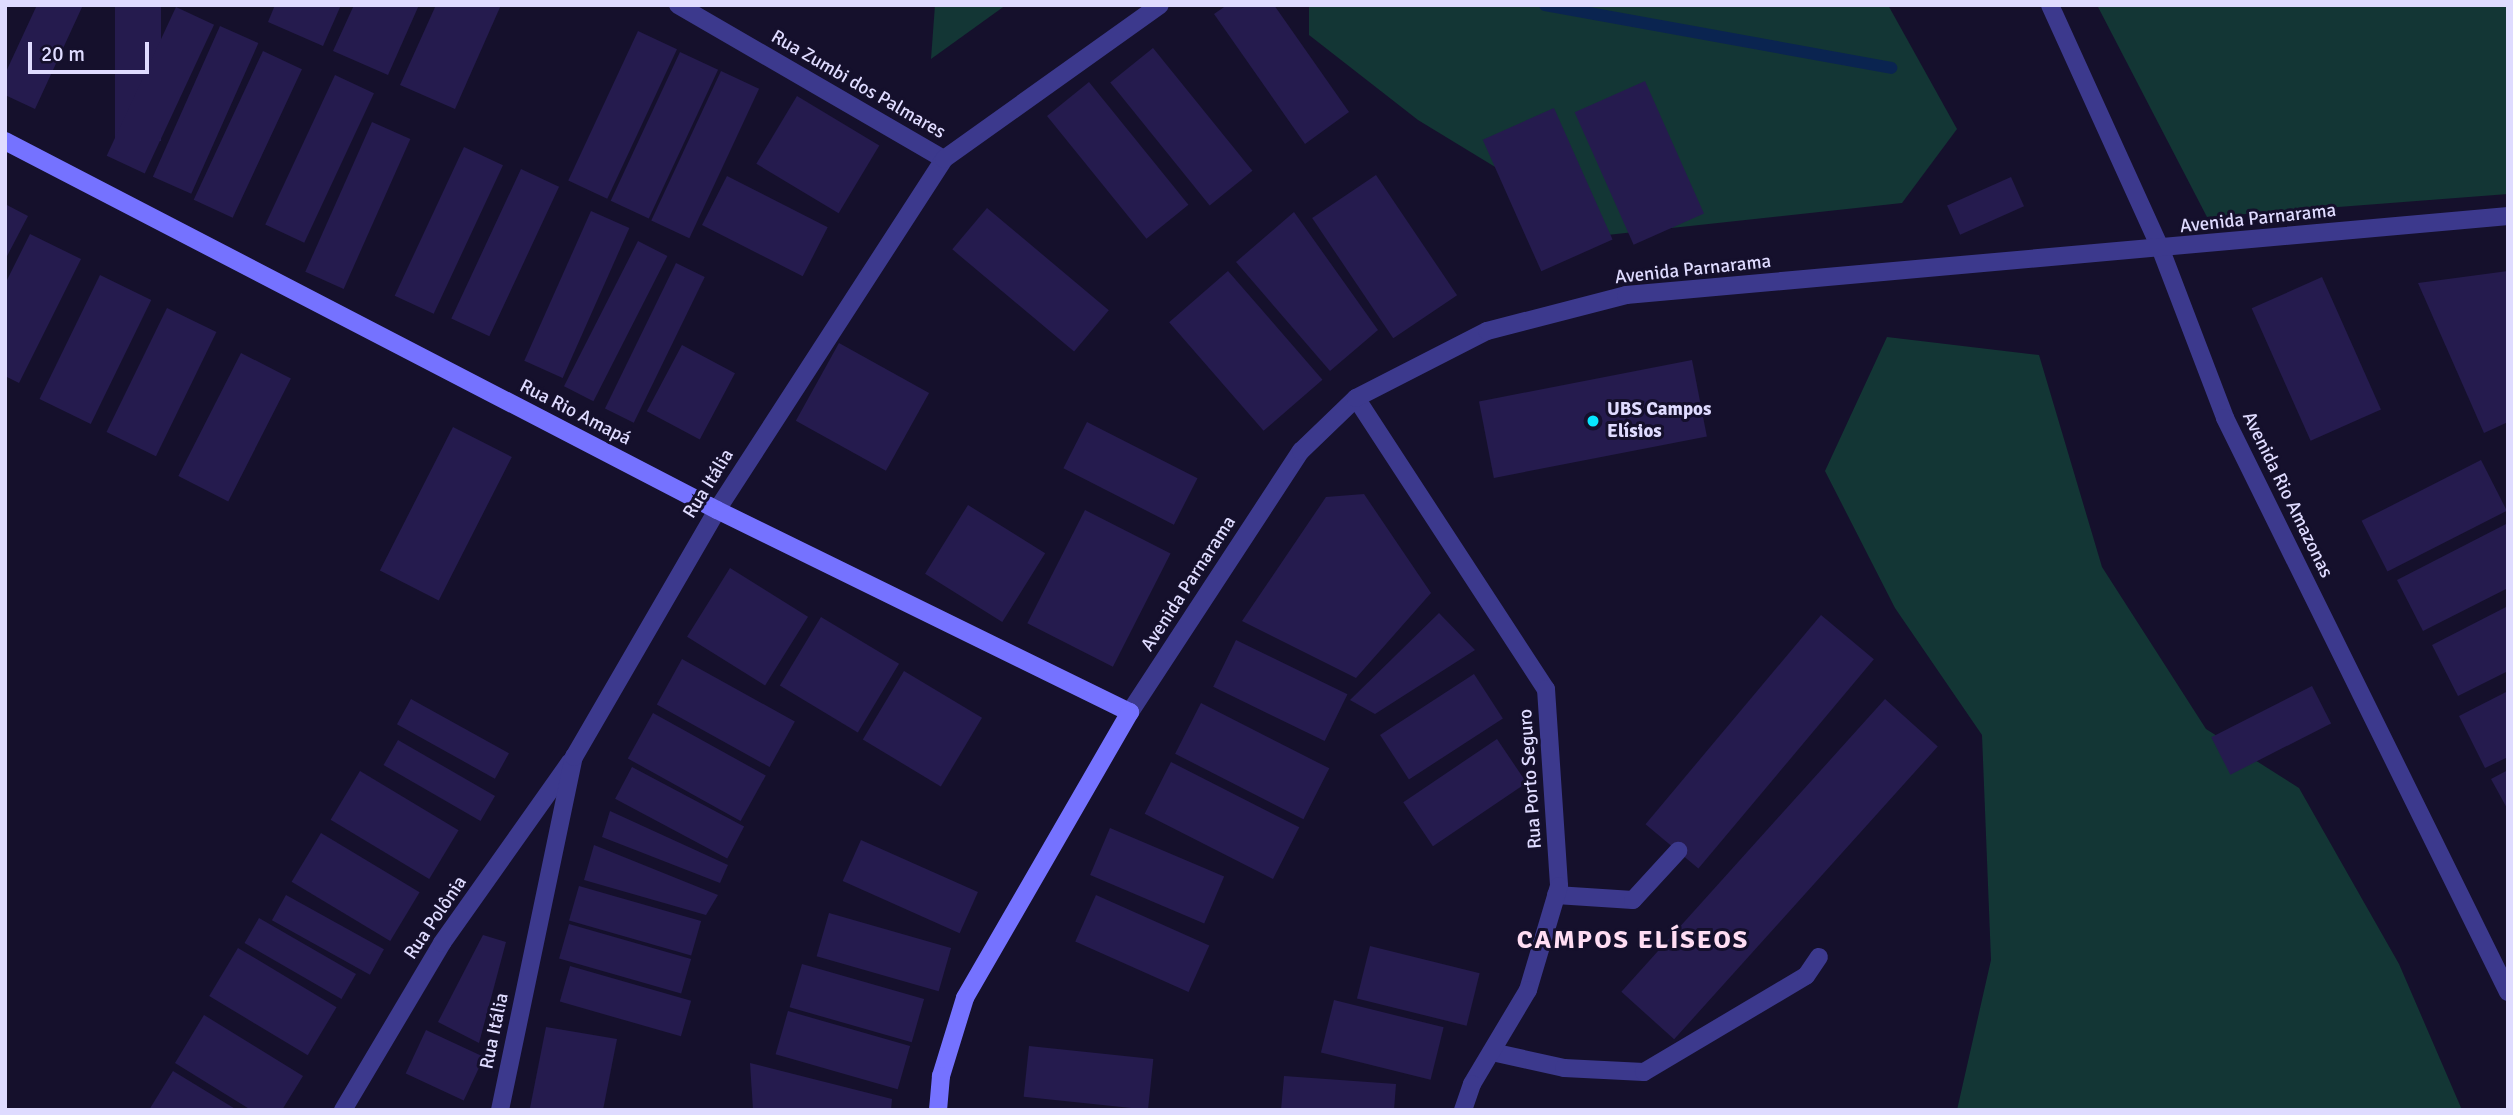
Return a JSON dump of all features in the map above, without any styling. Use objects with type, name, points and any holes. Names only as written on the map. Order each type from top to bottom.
[{"type":"main road","name":"Rua Rio Amapá","points":[[5,141],[717,510],[1130,712]]},
{"type":"main road","name":"Avenida Parnarama","points":[[938,1110],[941,1076],[965,998],[1130,712]]},
{"type":"street","name":"Rua Zumbi dos Palmares","points":[[678,5],[944,159]]},
{"type":"street","name":"Rua Itália","points":[[500,1110],[574,757],[717,510],[944,159],[1160,5]]},
{"type":"street","name":"Avenida Rio Amazonas","points":[[2050,5],[2161,250],[2225,418],[2508,992]]},
{"type":"street","name":"Avenida Parnarama","points":[[1130,712],[1301,451],[1356,398],[1487,331],[1626,295],[2161,250],[2508,216]]},
{"type":"street","name":"Rua Porto Seguro","points":[[1356,398],[1546,689],[1554,768],[1556,895],[1528,990],[1472,1084],[1463,1110]]},
{"type":"street","name":"Rua Polônia","points":[[343,1110],[442,943],[574,757]]},
{"type":"street","points":[[1556,895],[1633,900],[1678,851]]},
{"type":"street","points":[[1492,1052],[1564,1068],[1644,1072],[1806,976],[1819,957]]},
{"type":"green space","points":[[935,5],[1006,5],[931,59]]},
{"type":"green space","points":[[1309,5],[1888,5],[1957,129],[1902,203],[1607,235],[1418,120],[1309,35]]},
{"type":"green space","points":[[2097,5],[2508,5],[2508,194],[2207,217]]},
{"type":"green space","points":[[1887,337],[2039,355],[2102,567],[2206,729],[2299,788],[2399,964],[2462,1110],[1957,1110],[1991,960],[1982,735],[1895,608],[1825,471]]},
{"type":"building","points":[[37,5],[83,5],[35,109],[5,95],[5,74]]},
{"type":"building","points":[[115,5],[161,5],[161,141],[115,141]]},
{"type":"building","points":[[275,5],[341,5],[323,46],[268,22]]},
{"type":"building","points":[[354,5],[419,5],[388,75],[333,51]]},
{"type":"building","points":[[436,5],[501,5],[455,109],[400,85]]},
{"type":"building","points":[[1227,5],[1274,5],[1349,112],[1305,144],[1214,14]]},
{"type":"building","points":[[176,7],[214,25],[145,173],[107,156]]},
{"type":"building","points":[[220,26],[258,43],[191,194],[153,177]]},
{"type":"building","points":[[638,31],[677,49],[607,199],[568,181]]},
{"type":"building","points":[[1153,48],[1252,171],[1210,205],[1110,83]]},
{"type":"building","points":[[263,51],[302,69],[233,218],[194,200]]},
{"type":"building","points":[[680,52],[718,70],[649,218],[611,201]]},
{"type":"building","points":[[721,71],[759,89],[689,238],[651,221]]},
{"type":"building","points":[[335,75],[374,93],[304,243],[265,225]]},
{"type":"building","points":[[1645,81],[1704,213],[1634,245],[1575,112]]},
{"type":"building","points":[[1089,82],[1188,205],[1146,239],[1047,116]]},
{"type":"building","points":[[797,96],[879,145],[839,213],[756,164]]},
{"type":"building","points":[[1554,108],[1613,240],[1541,271],[1483,140]]},
{"type":"building","points":[[372,122],[410,139],[344,289],[305,272]]},
{"type":"building","points":[[464,147],[503,165],[434,314],[395,296]]},
{"type":"building","points":[[521,169],[559,187],[489,336],[451,319]]},
{"type":"building","points":[[1376,175],[1457,295],[1393,338],[1312,218]]},
{"type":"building","points":[[727,176],[828,227],[803,276],[702,225]]},
{"type":"building","points":[[2011,177],[2024,206],[1960,235],[1947,205]]},
{"type":"building","points":[[5,204],[28,216],[5,260]]},
{"type":"building","points":[[987,208],[1109,310],[1074,352],[952,249]]},
{"type":"building","points":[[591,211],[629,228],[563,378],[524,361]]},
{"type":"building","points":[[1294,212],[1378,330],[1330,371],[1236,262]]},
{"type":"building","points":[[30,234],[81,259],[19,383],[5,376],[5,284]]},
{"type":"building","points":[[638,241],[667,256],[593,401],[564,386]]},
{"type":"building","points":[[676,263],[705,277],[634,423],[605,409]]},
{"type":"building","points":[[1228,271],[1322,380],[1264,431],[1169,322]]},
{"type":"building","points":[[2508,271],[2508,422],[2484,433],[2418,283]]},
{"type":"building","points":[[100,275],[151,300],[91,424],[40,399]]},
{"type":"building","points":[[2322,277],[2381,409],[2311,441],[2252,308]]},
{"type":"building","points":[[167,308],[216,332],[156,456],[107,432]]},
{"type":"building","points":[[839,343],[929,393],[886,471],[796,421]]},
{"type":"building","points":[[682,345],[735,373],[700,439],[647,411]]},
{"type":"building","points":[[241,353],[291,378],[228,501],[178,476]]},
{"type":"building","name":"UBS Campos Elísios","points":[[1692,360],[1707,437],[1494,478],[1479,401]]},
{"type":"building","points":[[1087,422],[1197,478],[1174,525],[1063,468]]},
{"type":"building","points":[[453,427],[512,457],[439,600],[380,570]]},
{"type":"building","points":[[2481,460],[2507,511],[2387,572],[2362,521]]},
{"type":"building","points":[[1364,494],[1431,593],[1356,678],[1242,621],[1326,497]]},
{"type":"building","points":[[968,505],[1045,553],[1002,622],[925,574]]},
{"type":"building","points":[[1085,510],[1171,554],[1113,667],[1027,623]]},
{"type":"building","points":[[2508,523],[2508,588],[2423,631],[2397,580]]},
{"type":"building","points":[[730,568],[808,617],[765,685],[687,637]]},
{"type":"building","points":[[2508,606],[2508,671],[2458,696],[2432,645]]},
{"type":"building","points":[[1439,613],[1475,650],[1375,714],[1350,700]]},
{"type":"building","points":[[1821,615],[1874,659],[1698,868],[1646,824]]},
{"type":"building","points":[[821,617],[899,664],[858,732],[780,686]]},
{"type":"building","points":[[1236,640],[1347,694],[1325,741],[1213,687]]},
{"type":"building","points":[[682,659],[795,722],[770,767],[657,704]]},
{"type":"building","points":[[904,671],[982,718],[941,786],[863,740]]},
{"type":"building","points":[[1474,674],[1503,718],[1409,779],[1380,735]]},
{"type":"building","points":[[2312,686],[2331,723],[2230,775],[2211,737]]},
{"type":"building","points":[[2508,691],[2508,757],[2485,768],[2459,716]]},
{"type":"building","points":[[411,699],[509,753],[495,779],[397,724]]},
{"type":"building","points":[[1885,699],[1938,747],[1674,1039],[1621,992]]},
{"type":"building","points":[[1201,703],[1329,768],[1303,819],[1175,754]]},
{"type":"building","points":[[653,713],[766,776],[741,821],[628,758]]},
{"type":"building","points":[[1497,739],[1527,783],[1433,846],[1403,802]]},
{"type":"building","points":[[398,740],[495,796],[480,821],[384,765]]},
{"type":"building","points":[[1171,762],[1299,827],[1273,879],[1145,814]]},
{"type":"building","points":[[632,767],[744,827],[727,858],[615,799]]},
{"type":"building","points":[[2508,770],[2508,810],[2491,779]]},
{"type":"building","points":[[360,771],[459,830],[429,879],[331,820]]},
{"type":"building","points":[[610,811],[728,865],[720,883],[602,837]]},
{"type":"building","points":[[1110,828],[1224,876],[1204,923],[1090,875]]},
{"type":"building","points":[[321,833],[420,892],[390,941],[292,882]]},
{"type":"building","points":[[861,840],[978,892],[960,933],[843,881]]},
{"type":"building","points":[[594,845],[718,895],[706,915],[584,880]]},
{"type":"building","points":[[579,886],[701,921],[691,956],[569,921]]},
{"type":"building","points":[[286,895],[384,949],[370,975],[272,920]]},
{"type":"building","points":[[1096,895],[1209,945],[1189,992],[1075,942]]},
{"type":"building","points":[[829,913],[951,948],[939,991],[817,956]]},
{"type":"building","points":[[259,918],[356,974],[341,999],[244,943]]},
{"type":"building","points":[[569,924],[691,959],[681,994],[559,959]]},
{"type":"building","points":[[483,935],[506,942],[479,1043],[438,1022]]},
{"type":"building","points":[[1370,946],[1480,973],[1467,1026],[1357,998]]},
{"type":"building","points":[[238,948],[337,1007],[308,1055],[209,996]]},
{"type":"building","points":[[802,964],[924,999],[912,1042],[790,1007]]},
{"type":"building","points":[[570,966],[691,1001],[681,1036],[560,1002]]},
{"type":"building","points":[[1334,1000],[1444,1027],[1431,1080],[1321,1052]]},
{"type":"building","points":[[788,1011],[910,1046],[898,1089],[776,1054]]},
{"type":"building","points":[[204,1015],[303,1076],[282,1110],[251,1110],[175,1063]]},
{"type":"building","points":[[546,1027],[617,1039],[603,1110],[530,1108]]},
{"type":"building","points":[[426,1030],[484,1057],[464,1101],[406,1074]]},
{"type":"building","points":[[1029,1046],[1153,1059],[1148,1110],[1024,1097]]},
{"type":"building","points":[[750,1063],[892,1099],[891,1110],[753,1110]]},
{"type":"building","points":[[173,1071],[237,1110],[149,1110]]},
{"type":"building","points":[[1284,1076],[1396,1084],[1394,1110],[1281,1110]]},
{"type":"waterway","points":[[1545,5],[1891,68]]},
{"type":"place","name":"UBS Campos Elísios","points":[[1593,421]]},
{"type":"district","name":"CAMPOS ELÍSEOS","points":[[1633,941]]}]
